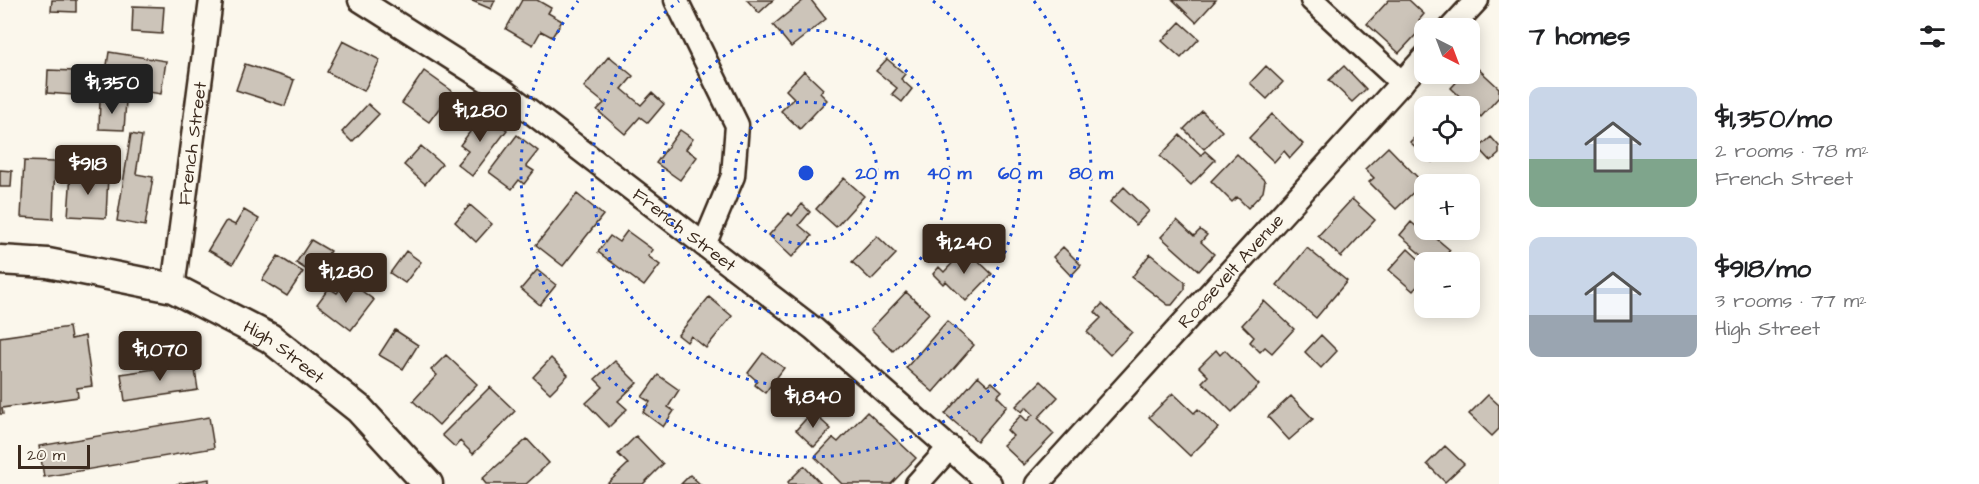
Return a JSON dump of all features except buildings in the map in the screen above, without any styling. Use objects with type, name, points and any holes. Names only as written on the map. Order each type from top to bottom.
[{"type":"street","name":"French Street","points":[[173,288],[211,0]]},
{"type":"street","name":"French Street","points":[[360,0],[504,92],[814,329],[990,484]]},
{"type":"street","points":[[676,0],[737,125],[733,176],[704,245]]},
{"type":"street","points":[[1312,0],[1402,83]]},
{"type":"street","points":[[1460,18],[1477,0]]},
{"type":"street","name":"Roosevelt Avenue","points":[[1037,484],[1414,69]]},
{"type":"street","name":"High Street","points":[[0,260],[48,263],[173,288],[270,338],[359,409],[428,484]]},
{"type":"street","points":[[917,484],[950,447]]}]
